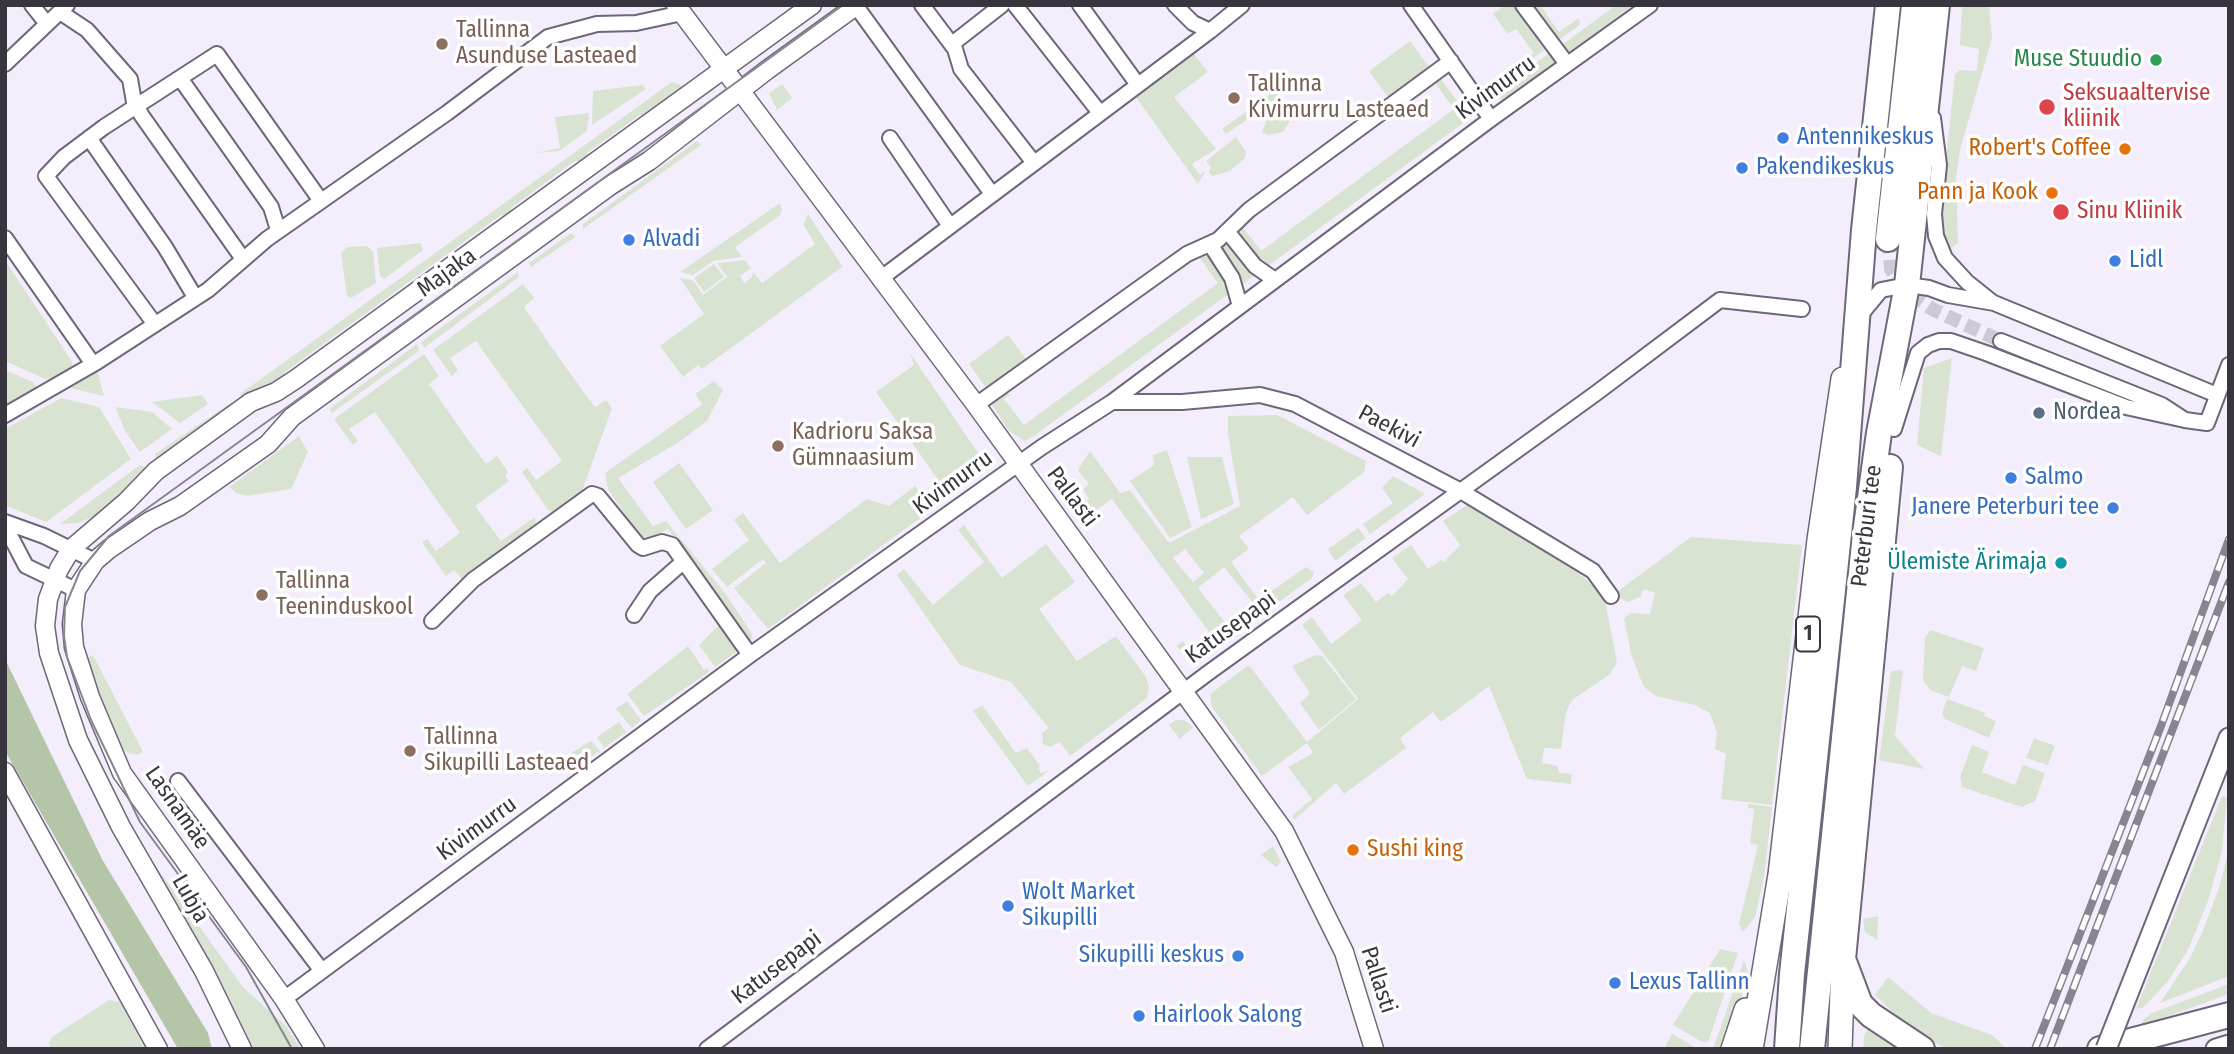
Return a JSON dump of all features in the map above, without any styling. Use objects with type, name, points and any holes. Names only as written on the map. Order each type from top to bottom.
[{"type":"highway","name":"Peterburi tee","points":[[1787,1049],[1792,974],[1844,487],[1856,323],[1888,5]]},
{"type":"highway","points":[[1888,239],[1914,5]]},
{"type":"highway","name":"Peterburi tee","points":[[1812,1049],[1817,975],[1866,534],[1879,433],[1907,285],[1937,5]]},
{"type":"highway","points":[[1898,338],[1894,429],[1843,958],[1860,1004],[1922,1049]]},
{"type":"highway","points":[[2100,1049],[2227,1015]]},
{"type":"main road","name":"1","points":[[1751,1049],[1780,875],[1819,540],[1840,394],[1856,323]]},
{"type":"main road","points":[[2106,1049],[2229,738]]},
{"type":"main road","name":"1","points":[[1732,1049],[1768,947]]},
{"type":"main road","points":[[1839,1049],[1843,958]]},
{"type":"main road","points":[[2216,1049],[2229,1045]]},
{"type":"street","points":[[32,5],[47,24]]},
{"type":"street","name":"Majaka","points":[[54,581],[71,549],[156,471],[251,402],[276,393],[296,379],[812,5]]},
{"type":"street","points":[[922,5],[952,44],[961,69],[1034,163]]},
{"type":"street","points":[[952,44],[1002,5]]},
{"type":"street","points":[[1015,5],[1100,113]]},
{"type":"street","points":[[1080,5],[1138,85]]},
{"type":"street","points":[[1175,5],[1193,23],[1210,31]]},
{"type":"street","points":[[880,279],[1242,5]]},
{"type":"street","points":[[1411,5],[1491,119]]},
{"type":"street","points":[[1523,5],[1567,64]]},
{"type":"street","name":"Kivimurru","points":[[284,999],[750,656],[1017,464],[1112,402],[1491,119],[1650,5]]},
{"type":"street","points":[[856,6],[992,194]]},
{"type":"street","name":"Majaka","points":[[76,590],[95,561],[135,530],[180,506],[268,444],[302,409],[611,185],[649,161],[856,6]]},
{"type":"street","points":[[5,64],[63,9],[87,30],[130,79],[137,108],[243,259]]},
{"type":"street","points":[[5,415],[93,364],[195,298],[278,230],[548,37],[597,24],[636,23],[679,9]]},
{"type":"street","name":"Pallasti","points":[[679,9],[722,70],[976,405],[1284,831],[1344,952],[1374,1049]]},
{"type":"street","points":[[154,323],[46,176],[89,138],[217,54],[321,201]]},
{"type":"street","points":[[976,405],[1187,254],[1210,244],[1249,210],[1451,61]]},
{"type":"street","points":[[180,78],[271,207],[278,230]]},
{"type":"street","points":[[1930,87],[1939,165],[1934,214],[1936,236],[1945,258],[1967,282],[1994,303]]},
{"type":"street","points":[[89,138],[166,249],[195,298]]},
{"type":"street","points":[[890,138],[950,226]]},
{"type":"street","points":[[1227,231],[1255,266],[1275,280]]},
{"type":"street","points":[[5,238],[93,364]]},
{"type":"street","points":[[1210,244],[1232,278],[1240,306]]},
{"type":"street","points":[[1856,323],[1867,303],[1881,290],[1907,285],[1994,303],[2217,395]]},
{"type":"street","name":"Katusepapi","points":[[707,1049],[1184,691],[1595,394],[1720,300],[1802,309]]},
{"type":"street","points":[[1894,429],[1918,354],[1928,345],[1939,341],[1951,341],[2126,407],[2207,423],[2229,365]]},
{"type":"street","points":[[2001,341],[2162,405],[2185,420]]},
{"type":"street","name":"Paekivi","points":[[1112,402],[1182,402],[1260,395],[1295,404],[1459,490],[1593,571],[1601,578],[1611,596]]},
{"type":"street","points":[[432,621],[473,580],[592,494],[598,496],[638,545],[643,548],[667,542],[750,656]]},
{"type":"street","points":[[5,524],[95,561]]},
{"type":"street","points":[[5,524],[26,566],[76,590]]},
{"type":"street","points":[[634,615],[650,591],[684,562]]},
{"type":"street","points":[[54,581],[48,599],[46,626],[49,653],[78,740],[113,809]]},
{"type":"street","name":"Lasnamäe","points":[[76,590],[72,624],[74,647],[90,697],[122,773],[284,999],[315,1049]]},
{"type":"street","points":[[5,772],[158,1049]]},
{"type":"street","points":[[113,809],[122,773]]},
{"type":"street","points":[[178,781],[322,971]]},
{"type":"street","name":"Lubja","points":[[113,809],[204,971],[242,1049]]},
{"type":"green space","points":[[1505,5],[1515,5],[1544,50],[1527,63],[1524,61],[1534,53],[1516,29],[1508,34],[1493,14]]},
{"type":"green space","points":[[1534,5],[1540,5],[1559,32],[1579,18],[1580,25],[1557,41],[1534,10]]},
{"type":"green space","points":[[1616,5],[1633,5],[1566,54],[1559,47]]},
{"type":"green space","points":[[1962,5],[1989,5],[1992,38],[1960,150],[1956,178],[1958,243],[1950,249],[1942,228],[1941,205],[1955,75],[1959,70],[1977,71],[1979,49],[1960,45]]},
{"type":"green space","points":[[1410,41],[1429,67],[1388,97],[1369,71]]},
{"type":"green space","points":[[1551,52],[1558,60],[1502,100],[1490,96]]},
{"type":"green space","points":[[1193,53],[1208,72],[1174,97],[1216,149],[1192,164],[1200,175],[1206,170],[1198,184],[1135,96]]},
{"type":"green space","points":[[1438,75],[1470,118],[1268,266],[1261,263],[1241,238],[1240,225],[1258,207],[1261,211],[1241,225],[1261,251],[1454,109],[1436,84],[1419,96],[1416,91]]},
{"type":"green space","points":[[672,82],[681,85],[684,90],[649,116],[640,115],[588,152],[588,161],[575,161],[511,208],[510,217],[501,215],[285,372],[284,381],[243,400],[240,394]]},
{"type":"green space","points":[[782,84],[792,98],[777,110],[769,93]]},
{"type":"green space","points":[[643,85],[646,89],[592,125],[593,91]]},
{"type":"green space","points":[[1277,89],[1281,95],[1256,113],[1252,107]]},
{"type":"green space","points":[[1279,109],[1287,109],[1291,119],[1283,132],[1268,135],[1262,132],[1268,116]]},
{"type":"green space","points":[[1247,111],[1251,117],[1226,134],[1222,129]]},
{"type":"green space","points":[[589,113],[587,131],[559,151],[536,153],[560,148],[555,117]]},
{"type":"green space","points":[[1236,137],[1246,152],[1245,158],[1230,171],[1212,176],[1209,172],[1211,167],[1206,161]]},
{"type":"green space","points":[[697,141],[701,145],[583,229],[583,224]]},
{"type":"green space","points":[[780,203],[782,210],[779,216],[735,247],[742,257],[713,261],[693,275],[680,272]]},
{"type":"green space","points":[[808,214],[844,269],[842,267],[702,369],[698,365],[683,377],[660,346],[704,314],[680,278],[693,280],[703,295],[727,277],[717,263],[745,260],[751,268],[740,276],[744,283],[752,277],[753,272],[762,283],[815,244],[803,224]]},
{"type":"green space","points":[[571,233],[575,237],[531,267],[529,263]]},
{"type":"green space","points":[[1224,239],[1231,242],[1255,275],[1243,284],[1217,248]]},
{"type":"green space","points":[[420,243],[423,250],[384,279],[380,276],[377,248]]},
{"type":"green space","points":[[367,246],[373,251],[376,283],[351,298],[347,296],[341,253],[347,247]]},
{"type":"green space","points":[[1200,255],[1211,258],[1223,269],[1230,293],[1031,438],[1025,441],[1009,431],[990,402],[1006,391],[1009,395],[1004,399],[1024,425],[1218,283],[1199,257],[1180,271],[1176,266]]},
{"type":"green space","points":[[5,260],[71,360],[73,369],[59,378],[45,379],[5,361]]},
{"type":"green space","points":[[714,264],[724,277],[704,292],[694,278]]},
{"type":"green space","points":[[518,272],[519,277],[424,348],[421,342]]},
{"type":"green space","points":[[523,284],[534,298],[524,307],[564,365],[595,407],[606,400],[612,408],[581,494],[556,514],[548,510],[522,472],[527,468],[536,480],[562,461],[476,341],[450,358],[458,370],[452,376],[433,350]]},
{"type":"green space","points":[[1008,335],[1026,359],[987,389],[969,364]]},
{"type":"green space","points":[[417,344],[420,350],[332,413],[329,409]]},
{"type":"green space","points":[[910,353],[978,453],[977,469],[947,492],[876,392],[914,365]]},
{"type":"green space","points":[[424,354],[439,376],[429,384],[466,437],[486,464],[497,456],[508,472],[505,476],[509,481],[475,506],[501,541],[535,517],[536,527],[462,579],[454,570],[446,576],[422,542],[427,539],[436,551],[460,533],[375,412],[349,429],[358,441],[353,445],[334,419]]},
{"type":"green space","points":[[1952,358],[1941,456],[1917,445],[1924,368]]},
{"type":"green space","points":[[5,370],[33,382],[37,388],[5,406]]},
{"type":"green space","points":[[97,370],[104,396],[69,388],[75,382]]},
{"type":"green space","points":[[714,381],[723,390],[707,421],[679,442],[618,478],[653,526],[666,521],[726,594],[750,631],[753,638],[749,641],[668,529],[649,539],[638,535],[608,489],[605,473],[700,406],[702,404],[695,394]]},
{"type":"green space","points":[[202,395],[208,404],[180,423],[152,402]]},
{"type":"green space","points":[[61,398],[99,407],[131,459],[46,522],[5,505],[5,429]]},
{"type":"green space","points":[[232,402],[235,406],[157,463],[155,454]]},
{"type":"green space","points":[[115,407],[152,412],[172,429],[140,452],[125,431]]},
{"type":"green space","points":[[1277,415],[1366,461],[1364,472],[1307,515],[1293,497],[1239,536],[1249,549],[1231,562],[1259,600],[1306,567],[1314,572],[1312,578],[1262,614],[1224,567],[1198,588],[1234,634],[1192,661],[1176,646],[1183,641],[1190,652],[1212,636],[1112,499],[1089,515],[1081,504],[1089,499],[1083,489],[1089,484],[1078,470],[1090,451],[1120,493],[1130,490],[1169,543],[1240,506],[1228,433],[1228,416]],"holes":[[[1185,549],[1204,573],[1193,582],[1173,558]]]},
{"type":"green space","points":[[299,436],[308,452],[291,489],[247,496],[236,493],[229,487]]},
{"type":"green space","points":[[1167,450],[1192,527],[1170,538],[1130,481],[1154,465],[1153,455]]},
{"type":"green space","points":[[1187,457],[1222,457],[1234,504],[1201,519]]},
{"type":"green space","points":[[679,463],[713,510],[686,529],[653,482]]},
{"type":"green space","points":[[140,465],[148,469],[133,487],[100,514],[78,523],[60,524]]},
{"type":"green space","points":[[1393,476],[1425,494],[1370,534],[1363,524],[1393,503],[1382,488]]},
{"type":"green space","points":[[915,486],[928,505],[934,501],[934,508],[768,629],[734,588],[766,563],[763,559],[727,587],[712,569],[749,540],[734,520],[743,513],[780,563],[867,499],[889,506]]},
{"type":"green space","points":[[1467,505],[1565,561],[1597,589],[1605,601],[1617,662],[1610,674],[1572,700],[1566,712],[1561,749],[1544,748],[1542,763],[1558,766],[1559,773],[1572,774],[1571,784],[1527,779],[1489,686],[1441,722],[1433,712],[1400,738],[1406,748],[1344,794],[1336,783],[1294,820],[1293,815],[1312,799],[1288,767],[1313,753],[1307,743],[1262,776],[1212,707],[1210,694],[1249,665],[1307,742],[1358,699],[1302,625],[1312,617],[1331,644],[1362,620],[1343,595],[1361,583],[1376,602],[1388,593],[1392,596],[1408,579],[1392,558],[1411,545],[1428,569],[1441,560],[1444,562],[1460,545],[1443,521]]},
{"type":"green space","points":[[964,525],[1002,578],[1046,544],[1075,582],[1039,609],[1077,661],[1116,636],[1146,677],[1149,687],[1147,698],[1070,756],[1060,742],[1050,747],[1043,744],[1042,733],[1049,728],[1011,682],[960,665],[897,575],[904,569],[933,605],[984,562],[958,530]]},
{"type":"green space","points":[[1358,528],[1366,538],[1335,561],[1328,549]]},
{"type":"green space","points":[[1691,537],[1802,545],[1772,805],[1721,799],[1726,754],[1715,749],[1717,732],[1710,713],[1695,705],[1656,696],[1643,685],[1631,654],[1624,618],[1631,613],[1650,614],[1655,593],[1644,589],[1640,597],[1627,602],[1614,594]]},
{"type":"green space","points":[[721,623],[739,650],[715,667],[699,645]]},
{"type":"green space","points":[[1931,630],[1984,648],[1976,671],[1962,666],[1949,697],[1930,690],[1923,680],[1925,637]]},
{"type":"green space","points":[[688,646],[704,670],[708,668],[709,672],[644,716],[627,694]]},
{"type":"green space","points":[[93,655],[143,752],[137,755],[123,751],[84,659]]},
{"type":"green space","points":[[1316,655],[1322,656],[1356,699],[1319,730],[1300,703],[1310,693],[1292,666]]},
{"type":"green space","points":[[5,659],[103,861],[208,1033],[212,1049],[178,1049],[5,751]]},
{"type":"green space","points":[[1891,671],[1903,671],[1895,736],[1924,769],[1879,760]]},
{"type":"green space","points":[[1947,699],[1985,713],[1984,716],[1994,720],[1996,722],[1989,738],[1945,719],[1942,713]]},
{"type":"green space","points":[[627,701],[641,720],[632,728],[616,709]]},
{"type":"green space","points":[[982,705],[1016,753],[1027,748],[1040,766],[1038,768],[1041,773],[1050,770],[1028,786],[973,711]]},
{"type":"green space","points":[[1176,720],[1184,720],[1193,727],[1180,739],[1169,725]]},
{"type":"green space","points":[[619,722],[626,732],[604,748],[597,737]]},
{"type":"green space","points":[[2034,738],[2055,746],[2048,765],[2026,758]]},
{"type":"green space","points":[[591,741],[600,751],[575,768],[566,756]]},
{"type":"green space","points":[[1972,745],[1989,752],[1982,772],[2015,785],[2023,765],[2045,773],[2035,801],[2022,807],[1962,787],[1960,777]]},
{"type":"green space","points":[[2222,796],[2227,798],[2222,851],[2208,901],[2188,950],[2168,981],[2144,1007],[2136,1009]]},
{"type":"green space","points":[[1748,804],[1772,807],[1764,878],[1755,917],[1743,932],[1739,924],[1758,845],[1750,843],[1754,809],[1748,808]]},
{"type":"green space","points":[[1273,846],[1281,862],[1276,867],[1261,855]]},
{"type":"green space","points":[[2229,849],[2229,976],[2160,1003],[2190,958],[2202,933],[2219,888]]},
{"type":"green space","points":[[147,854],[243,987],[286,1026],[301,1049],[250,1049],[238,1018]]},
{"type":"green space","points":[[1878,916],[1877,940],[1865,932],[1863,919]]},
{"type":"green space","points":[[1720,949],[1738,953],[1708,1042],[1702,1042],[1673,1025]]},
{"type":"green space","points":[[1744,960],[1748,973],[1724,1049],[1713,1049]]},
{"type":"green space","points":[[1888,977],[1931,1013],[1992,1035],[2007,1049],[1947,1049],[1925,1037],[1905,1024],[1875,995]]},
{"type":"green space","points":[[2229,984],[2229,994],[2141,1026],[2143,1020],[2152,1013]]},
{"type":"green space","points":[[109,1000],[120,1002],[145,1049],[50,1049],[49,1042],[52,1037]]},
{"type":"green space","points":[[1871,1023],[1908,1049],[1863,1049],[1864,1036]]},
{"type":"green space","points":[[1672,1034],[1698,1049],[1664,1049]]},
{"type":"tunnel","points":[[1888,239],[1891,269],[1903,289],[1934,310],[2001,341]]},
{"type":"tram line","points":[[292,1049],[246,967],[140,822],[91,720],[67,657],[64,636],[65,607],[80,571],[109,536],[843,5]]},
{"type":"railway","points":[[2035,1049],[2161,726],[2229,539]]},
{"type":"railway","points":[[2050,1049],[2229,582]]},
{"type":"place","name":"Tallinna Asunduse Lasteaed","points":[[442,44]]},
{"type":"place","name":"Muse Stuudio","points":[[2156,60]]},
{"type":"place","name":"Tallinna Kivimurru Lasteaed","points":[[1234,98]]},
{"type":"place","name":"Seksuaaltervise kliinik","points":[[2047,107]]},
{"type":"place","name":"Antennikeskus","points":[[1783,138]]},
{"type":"place","name":"Robert's Coffee","points":[[2125,149]]},
{"type":"place","name":"Pakendikeskus","points":[[1742,168]]},
{"type":"place","name":"Pann ja Kook","points":[[2052,193]]},
{"type":"place","name":"Sinu Kliinik","points":[[2061,212]]},
{"type":"place","name":"Alvadi","points":[[629,240]]},
{"type":"place","name":"Lidl","points":[[2115,261]]},
{"type":"place","name":"Nordea","points":[[2039,413]]},
{"type":"place","name":"Kadrioru Saksa Gümnaasium","points":[[778,446]]},
{"type":"place","name":"Salmo","points":[[2011,478]]},
{"type":"place","name":"Janere Peterburi tee","points":[[2113,508]]},
{"type":"place","name":"Ülemiste Ärimaja","points":[[2061,563]]},
{"type":"place","name":"Tallinna Teeninduskool","points":[[262,595]]},
{"type":"place","name":"Tallinna Sikupilli Lasteaed","points":[[410,751]]},
{"type":"place","name":"Sushi king","points":[[1353,850]]},
{"type":"place","name":"Wolt Market Sikupilli","points":[[1008,906]]},
{"type":"place","name":"Sikupilli keskus","points":[[1238,956]]},
{"type":"place","name":"Lexus Tallinn","points":[[1615,983]]},
{"type":"place","name":"Hairlook Salong","points":[[1139,1016]]}]
